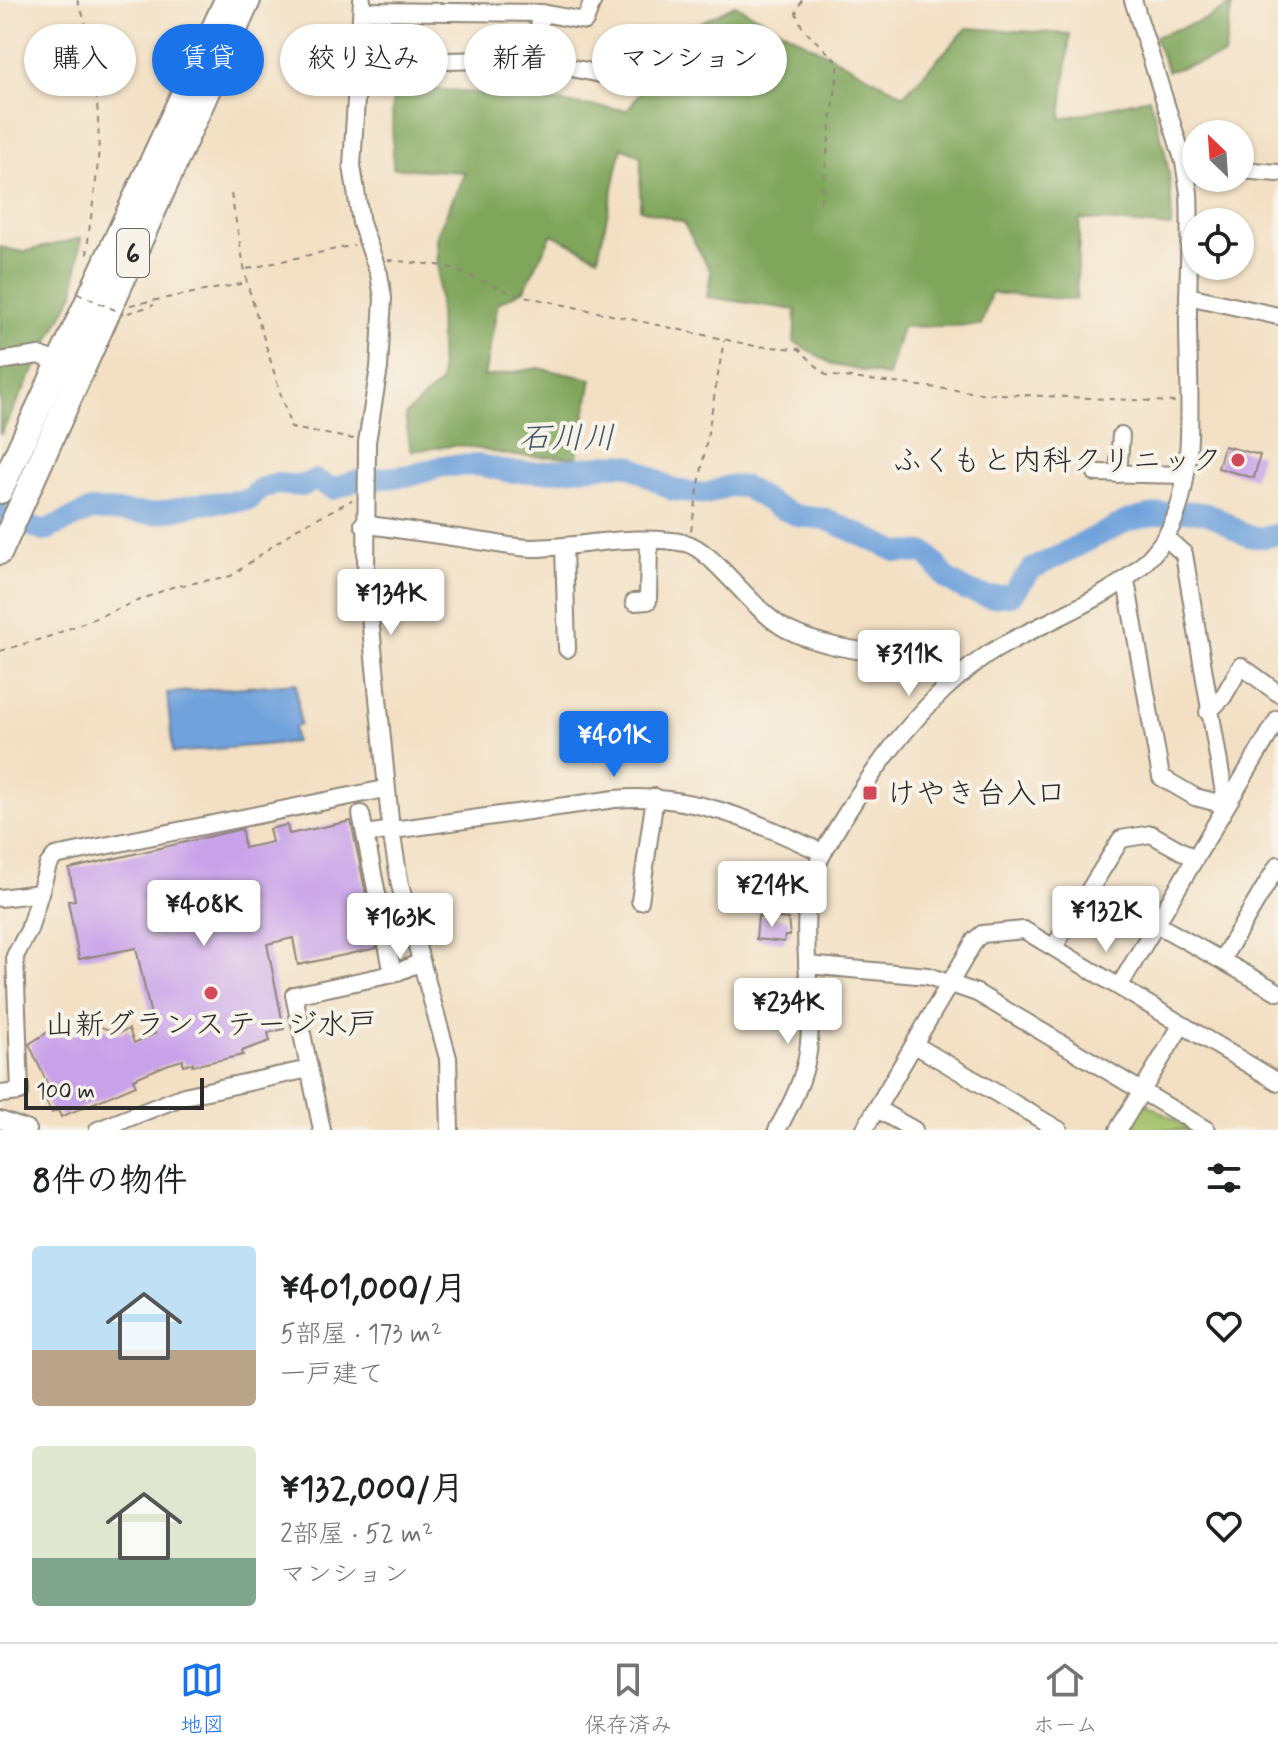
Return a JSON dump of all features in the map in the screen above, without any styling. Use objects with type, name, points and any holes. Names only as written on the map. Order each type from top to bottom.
[{"type":"highway","name":"6","points":[[0,491],[227,0]]},
{"type":"highway","name":"6","points":[[4,544],[117,308],[248,0]]},
{"type":"street","points":[[362,5],[542,13],[585,21],[593,0]]},
{"type":"street","points":[[1133,0],[1182,144]]},
{"type":"street","points":[[539,24],[542,13]]},
{"type":"street","points":[[356,96],[352,166],[358,211],[382,286],[383,321],[367,442],[363,524],[385,789],[400,885],[448,1058],[450,1130]]},
{"type":"street","points":[[1254,171],[1278,173]]},
{"type":"street","points":[[777,1130],[806,1067],[809,1033],[806,909],[823,853],[914,722],[963,674],[1005,644],[1126,581],[1167,534],[1185,475],[1190,192]]},
{"type":"street","points":[[1188,296],[1278,316]]},
{"type":"street","points":[[0,361],[39,355],[61,364]]},
{"type":"street","points":[[1118,474],[1121,435]]},
{"type":"street","points":[[1096,473],[1185,475]]},
{"type":"street","points":[[363,524],[530,548],[649,540],[689,544],[717,564],[742,594],[788,630],[814,639],[942,665],[963,674]]},
{"type":"street","points":[[1167,534],[1184,554],[1208,712],[1226,805]]},
{"type":"street","points":[[634,602],[648,601],[649,540]]},
{"type":"street","points":[[564,546],[567,649]]},
{"type":"street","points":[[1126,581],[1161,777],[1195,797],[1226,805]]},
{"type":"street","points":[[1208,712],[1223,697],[1241,666],[1278,693]]},
{"type":"street","points":[[1120,985],[1278,719]]},
{"type":"street","points":[[0,1094],[20,1092],[15,956],[29,930],[48,865],[63,852],[385,789]]},
{"type":"street","points":[[365,834],[615,799],[655,797],[698,803],[757,822],[823,853]]},
{"type":"street","points":[[640,901],[655,797]]},
{"type":"street","points":[[361,814],[393,974]]},
{"type":"street","points":[[1054,947],[1121,839],[1151,834],[1194,858]]},
{"type":"street","points":[[1222,959],[1278,865]]},
{"type":"street","points":[[0,898],[40,893]]},
{"type":"street","points":[[1158,925],[1278,992]]},
{"type":"street","points":[[864,1130],[975,940],[982,934],[1024,930],[1278,1082]]},
{"type":"street","points":[[322,1130],[294,995],[393,974],[421,962]]},
{"type":"street","points":[[807,965],[928,976],[951,982],[988,998],[1207,1130]]},
{"type":"street","points":[[1118,1130],[1181,1026]]},
{"type":"street","points":[[915,1045],[1059,1130]]},
{"type":"street","points":[[98,1130],[184,1096],[309,1069]]},
{"type":"street","points":[[877,1109],[914,1130]]},
{"type":"street","points":[[0,1120],[28,1130]]},
{"type":"path","points":[[77,0],[84,13],[90,45],[99,155],[87,257]]},
{"type":"path","points":[[802,0],[796,13],[803,29],[839,63],[820,207]]},
{"type":"path","points":[[231,194],[247,283],[291,428],[367,442]]},
{"type":"path","points":[[245,269],[367,242]]},
{"type":"path","points":[[375,262],[446,266],[514,294],[724,339],[799,349],[826,375],[980,393],[1187,403]]},
{"type":"path","points":[[117,308],[247,283]]},
{"type":"path","points":[[77,293],[117,308],[154,305]]},
{"type":"path","points":[[689,544],[724,339]]},
{"type":"path","points":[[0,651],[51,636],[172,587],[231,576],[365,487]]},
{"type":"green space","points":[[1232,4],[1224,56],[1168,71],[1154,37],[1206,19]]},
{"type":"green space","points":[[735,5],[771,24],[697,24]]},
{"type":"green space","points":[[967,28],[1070,34],[1061,119],[1149,98],[1167,161],[1171,227],[1080,219],[1076,300],[991,293],[981,325],[902,327],[888,376],[834,365],[794,342],[796,310],[707,297],[711,272],[683,222],[640,209],[641,156],[622,147],[598,257],[552,234],[524,290],[498,303],[484,377],[538,368],[592,379],[577,457],[515,456],[459,445],[411,451],[405,415],[441,382],[437,234],[465,172],[393,168],[392,96],[448,96],[448,90],[464,92],[464,96],[501,96],[628,110],[638,96],[787,96],[787,33],[904,95]]},
{"type":"green space","points":[[81,238],[74,293],[0,435],[0,247],[23,252]]},
{"type":"green space","points":[[1148,1104],[1192,1130],[1125,1130],[1140,1105]]},
{"type":"water","points":[[296,683],[300,725],[294,727],[295,742],[173,753],[167,693]]},
{"type":"building","name":"ふくもと内科クリニック","points":[[1224,446],[1260,455],[1254,478],[1218,468]]},
{"type":"building","name":"山新グランステージ水戸","points":[[351,821],[377,948],[298,965],[293,938],[267,944],[284,1029],[268,1033],[270,1041],[242,1051],[243,1055],[192,1066],[193,1063],[183,1065],[183,1060],[169,1064],[133,1079],[136,1085],[61,1117],[58,1110],[52,1113],[45,1100],[53,1096],[29,1044],[64,1022],[70,1035],[92,1024],[118,1033],[129,1029],[134,1043],[155,1034],[136,948],[79,959],[68,901],[75,900],[69,869],[242,829],[244,848],[272,842],[269,829],[287,825],[289,834]]},
{"type":"building","points":[[758,916],[788,919],[790,936],[785,936],[784,942],[756,939]]},
{"type":"waterway","name":"石川川","points":[[0,513],[44,531],[91,510],[152,514],[200,504],[249,500],[260,489],[276,484],[302,486],[315,480],[333,489],[355,481],[413,475],[443,466],[480,465],[510,472],[542,472],[620,464],[631,466],[673,490],[707,494],[728,486],[745,487],[798,516],[826,519],[898,552],[926,553],[947,579],[965,590],[989,597],[1011,595],[1032,569],[1127,521],[1148,516],[1171,512],[1206,513],[1250,536],[1278,534]]},
{"type":"place","name":"ふくもと内科クリニック","points":[[1238,460]]},
{"type":"place","name":"けやき台入口","points":[[870,793]]},
{"type":"place","name":"山新グランステージ水戸","points":[[211,993]]}]
